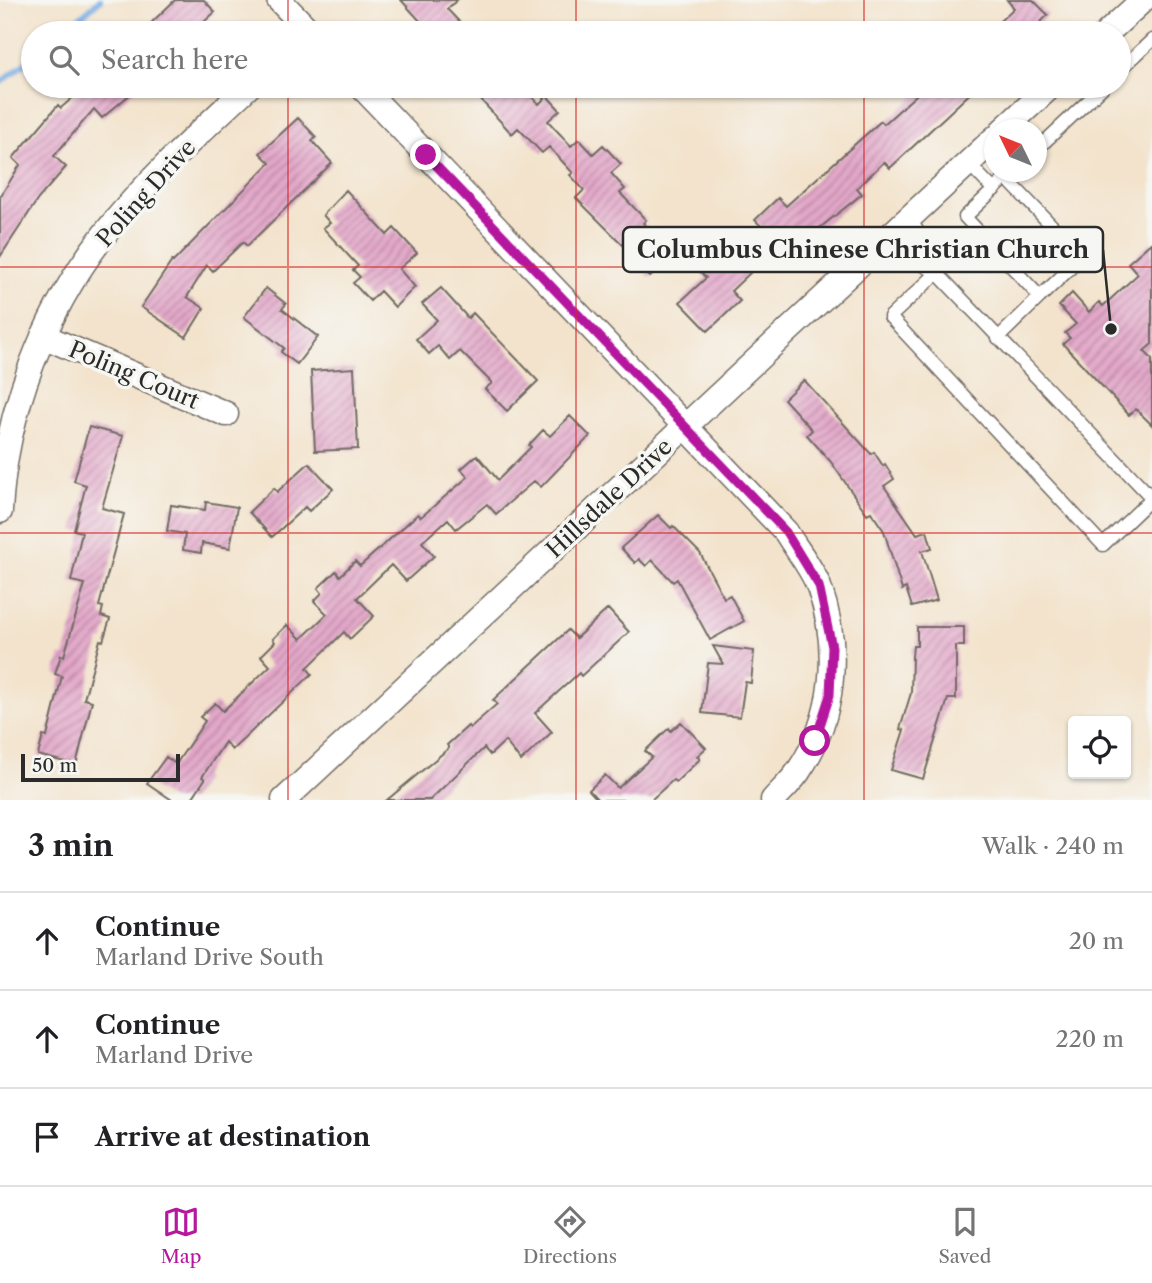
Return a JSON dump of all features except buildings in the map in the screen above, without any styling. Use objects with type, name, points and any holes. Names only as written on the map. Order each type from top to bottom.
[{"type":"street","points":[[279,0],[298,21]]},
{"type":"street","points":[[1120,21],[1143,0]]},
{"type":"street","name":"Poling Drive","points":[[0,511],[1,486],[17,402],[43,337],[69,288],[106,232],[150,181],[236,98]]},
{"type":"street","points":[[371,98],[786,532],[819,586],[832,647],[830,695],[815,741],[797,772],[773,800]]},
{"type":"street","points":[[1015,119],[1038,98]]},
{"type":"street","name":"Hillsdale Drive","points":[[284,800],[984,148]]},
{"type":"street","name":"Poling Court","points":[[43,337],[226,414]]},
{"type":"lane","points":[[1131,60],[1152,40]]},
{"type":"lane","points":[[1047,140],[1091,98]]},
{"type":"lane","points":[[968,163],[994,190]]},
{"type":"lane","points":[[1003,182],[965,218],[1040,297]]},
{"type":"lane","points":[[998,338],[1082,257],[1016,182]]},
{"type":"lane","points":[[909,217],[937,272],[1152,498],[1103,545],[890,317],[937,272]]},
{"type":"lane","points":[[890,234],[917,261],[937,272]]},
{"type":"waterway","points":[[76,21],[100,0]]},
{"type":"waterway","points":[[0,83],[21,66]]},
{"type":"place","name":"Columbus Chinese Christian Church","points":[[1111,329]]},
{"type":"route","points":[[426,155],[786,532],[819,586],[832,647],[830,695],[815,741]]}]
